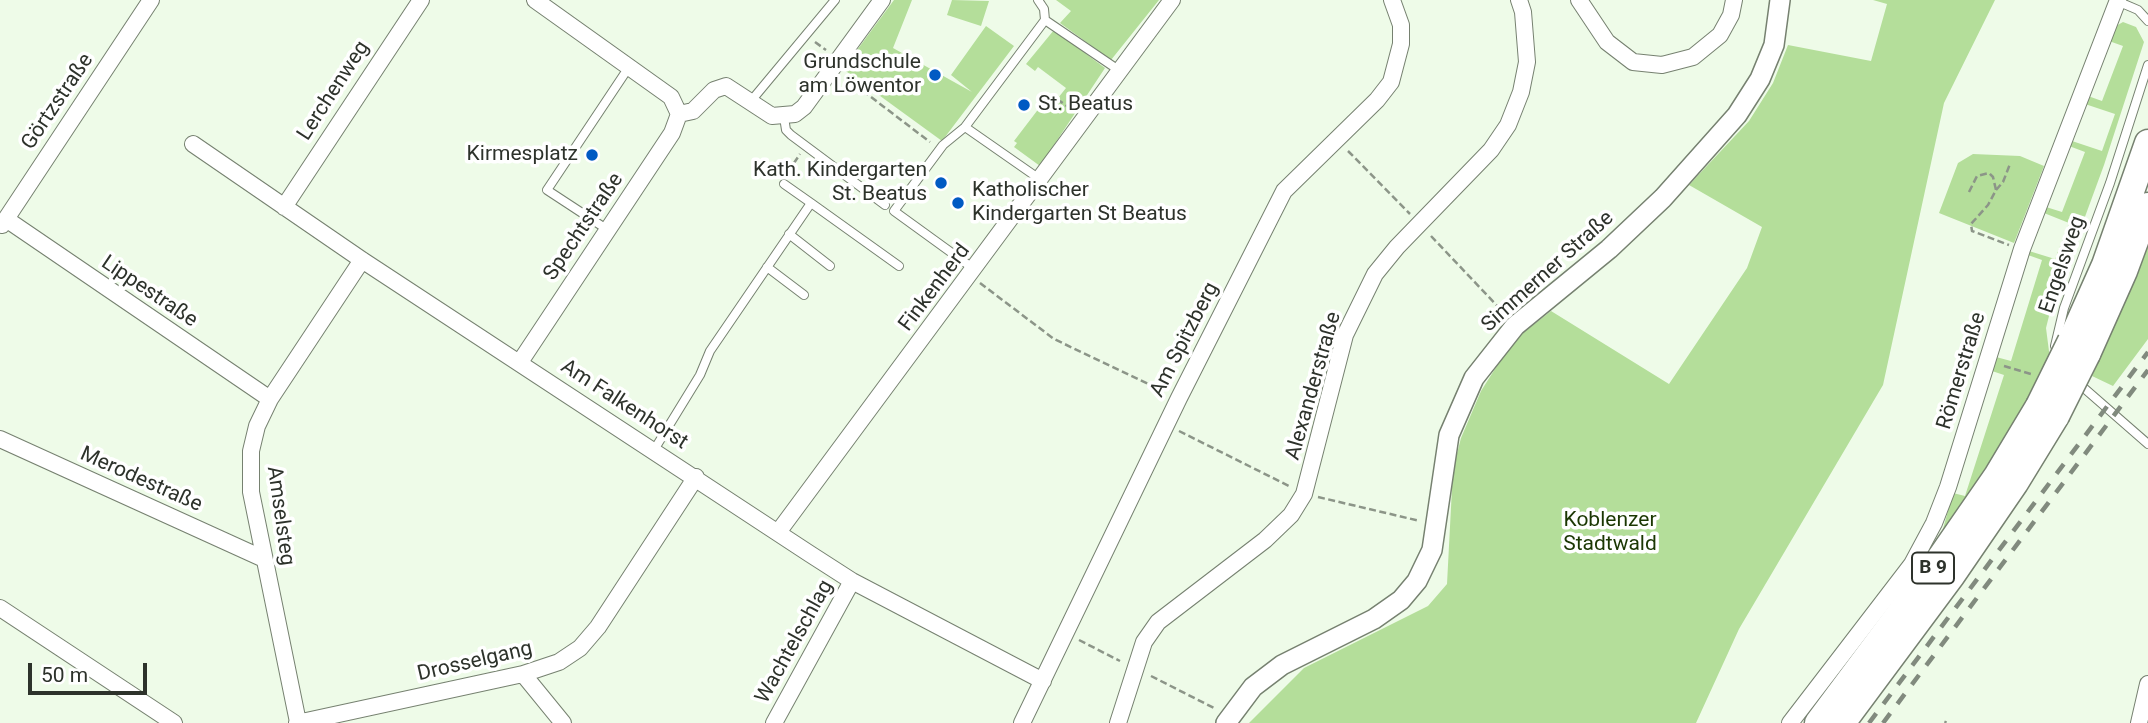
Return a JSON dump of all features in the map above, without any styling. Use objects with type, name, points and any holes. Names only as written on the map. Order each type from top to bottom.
[{"type":"highway","name":"B 9","points":[[2079,347],[2148,144]]},
{"type":"highway","name":"B 9","points":[[1842,723],[1952,575],[2015,484],[2079,347],[2124,271],[2148,206]]},
{"type":"highway","name":"B 9","points":[[1818,723],[2047,411]]},
{"type":"street","name":"Görtzstraße","points":[[3,223],[151,0]]},
{"type":"street","name":"Lerchenweg","points":[[284,206],[421,0]]},
{"type":"street","points":[[535,0],[671,97],[679,114],[693,111],[720,86],[733,88],[772,116],[784,117],[795,114],[804,107],[882,0]]},
{"type":"street","name":"Finkenherd","points":[[779,531],[973,273],[1172,0]]},
{"type":"street","name":"Am Spitzberg","points":[[1022,723],[1179,398],[1284,191],[1377,100],[1395,73],[1401,44],[1401,25],[1392,0]]},
{"type":"street","name":"Alexanderstraße","points":[[1118,723],[1144,642],[1158,622],[1265,540],[1291,515],[1304,494],[1345,335],[1375,274],[1491,150],[1508,125],[1521,92],[1527,62],[1523,12],[1519,0]]},
{"type":"street","points":[[1579,0],[1607,42],[1633,62],[1662,65],[1693,57],[1720,35],[1731,16],[1734,0]]},
{"type":"street","name":"Simmerner Straße","points":[[1226,723],[1252,687],[1272,672],[1374,619],[1401,600],[1417,581],[1432,550],[1449,435],[1474,378],[1516,326],[1609,250],[1663,198],[1737,115],[1760,79],[1774,46],[1780,0]]},
{"type":"street","name":"Römerstraße","points":[[1790,723],[1912,564],[1948,487],[2022,250],[2118,1]]},
{"type":"street","name":"Spechtstraße","points":[[520,362],[676,127],[679,114]]},
{"type":"street","name":"Am Falkenhorst","points":[[193,144],[362,260],[852,581],[1043,681]]},
{"type":"street","name":"Lippestraße","points":[[3,223],[270,399]]},
{"type":"street","name":"Amselsteg","points":[[297,723],[264,559],[250,471],[257,426],[270,399],[362,260]]},
{"type":"street","name":"Merodestraße","points":[[0,439],[264,559]]},
{"type":"street","name":"Drosselgang","points":[[297,723],[523,674],[559,662],[580,648],[598,627],[696,477]]},
{"type":"street","name":"Wachtelschlag","points":[[774,723],[852,581]]},
{"type":"street","points":[[0,608],[174,723]]},
{"type":"street","points":[[523,674],[563,723]]},
{"type":"street","points":[[2138,723],[2148,684]]},
{"type":"lane","points":[[751,101],[835,0]]},
{"type":"lane","points":[[973,273],[894,211],[939,149],[965,127],[1045,20],[1044,9],[1038,0]]},
{"type":"lane","points":[[2118,1],[2138,10],[2148,20]]},
{"type":"lane","points":[[1045,20],[1120,71]]},
{"type":"lane","name":"Engelsweg","points":[[2148,65],[2110,184],[2064,308],[2055,346],[2067,373],[2148,444]]},
{"type":"lane","points":[[607,230],[547,190],[629,67]]},
{"type":"lane","points":[[784,117],[786,130],[885,205]]},
{"type":"lane","points":[[965,127],[1041,180]]},
{"type":"lane","points":[[784,184],[899,266]]},
{"type":"lane","points":[[654,450],[700,375],[710,351],[811,203]]},
{"type":"lane","points":[[789,234],[830,266]]},
{"type":"lane","points":[[767,268],[804,295]]},
{"type":"path","points":[[806,36],[835,64],[939,149]]},
{"type":"path","points":[[1336,139],[1498,306]]},
{"type":"path","points":[[784,184],[783,179],[806,146]]},
{"type":"path","points":[[2010,164],[2003,182],[1971,224],[1972,231],[2022,250]]},
{"type":"path","points":[[1969,192],[1977,176],[1983,173],[1993,177],[1996,190]]},
{"type":"path","points":[[973,273],[1054,338],[1179,398]]},
{"type":"path","points":[[1987,360],[2036,376]]},
{"type":"path","points":[[1166,425],[1220,452]]},
{"type":"green space","points":[[894,0],[912,0],[893,48],[972,92],[951,75],[986,26],[1014,46],[942,141],[843,69]]},
{"type":"green space","points":[[952,0],[989,1],[981,26],[947,15]]},
{"type":"green space","points":[[1056,0],[1159,0],[1111,60],[1060,23],[1071,11]]},
{"type":"green space","name":"Koblenzer Stadtwald","points":[[1873,0],[1995,0],[1944,103],[1883,385],[1739,629],[1696,723],[1249,723],[1304,668],[1428,606],[1447,584],[1453,469],[1461,438],[1481,391],[1500,361],[1523,333],[1551,311],[1669,384],[1747,268],[1762,227],[1689,185],[1749,121],[1773,83],[1788,45],[1871,61],[1887,4]]},
{"type":"green space","points":[[2123,22],[2136,27],[2144,42],[2104,165],[2050,312],[2046,328],[2050,359],[2027,405],[1941,536],[1953,493],[1965,496],[2004,375],[1992,371],[1996,357],[2011,361],[2042,260],[2028,255],[2029,251],[2055,259],[2069,223],[2044,213],[2046,207],[2062,212],[2085,152],[2069,146],[2072,141],[2102,151],[2115,114],[2085,104],[2088,96],[2102,101],[2123,46],[2109,41],[2116,26]]},
{"type":"green space","points":[[1054,30],[1105,68],[1040,166],[1014,147],[1017,143],[1014,141],[1043,103],[1050,108],[1066,88],[1038,67],[1035,71],[1026,64]]},
{"type":"green space","points":[[1973,154],[2020,156],[2044,166],[2014,243],[1939,213],[1958,163]]},
{"type":"green space","points":[[2148,246],[2148,339],[2113,386],[2092,376]]},
{"type":"railway","points":[[1869,723],[2148,352]]},
{"type":"railway","points":[[1883,723],[2148,370]]},
{"type":"place","name":"Grundschule am Löwentor","points":[[935,75]]},
{"type":"place","name":"St. Beatus","points":[[1024,105]]},
{"type":"place","name":"Kirmesplatz","points":[[592,155]]},
{"type":"place","name":"Kath. Kindergarten St. Beatus","points":[[941,183]]},
{"type":"place","name":"Katholischer Kindergarten St Beatus","points":[[958,203]]}]
